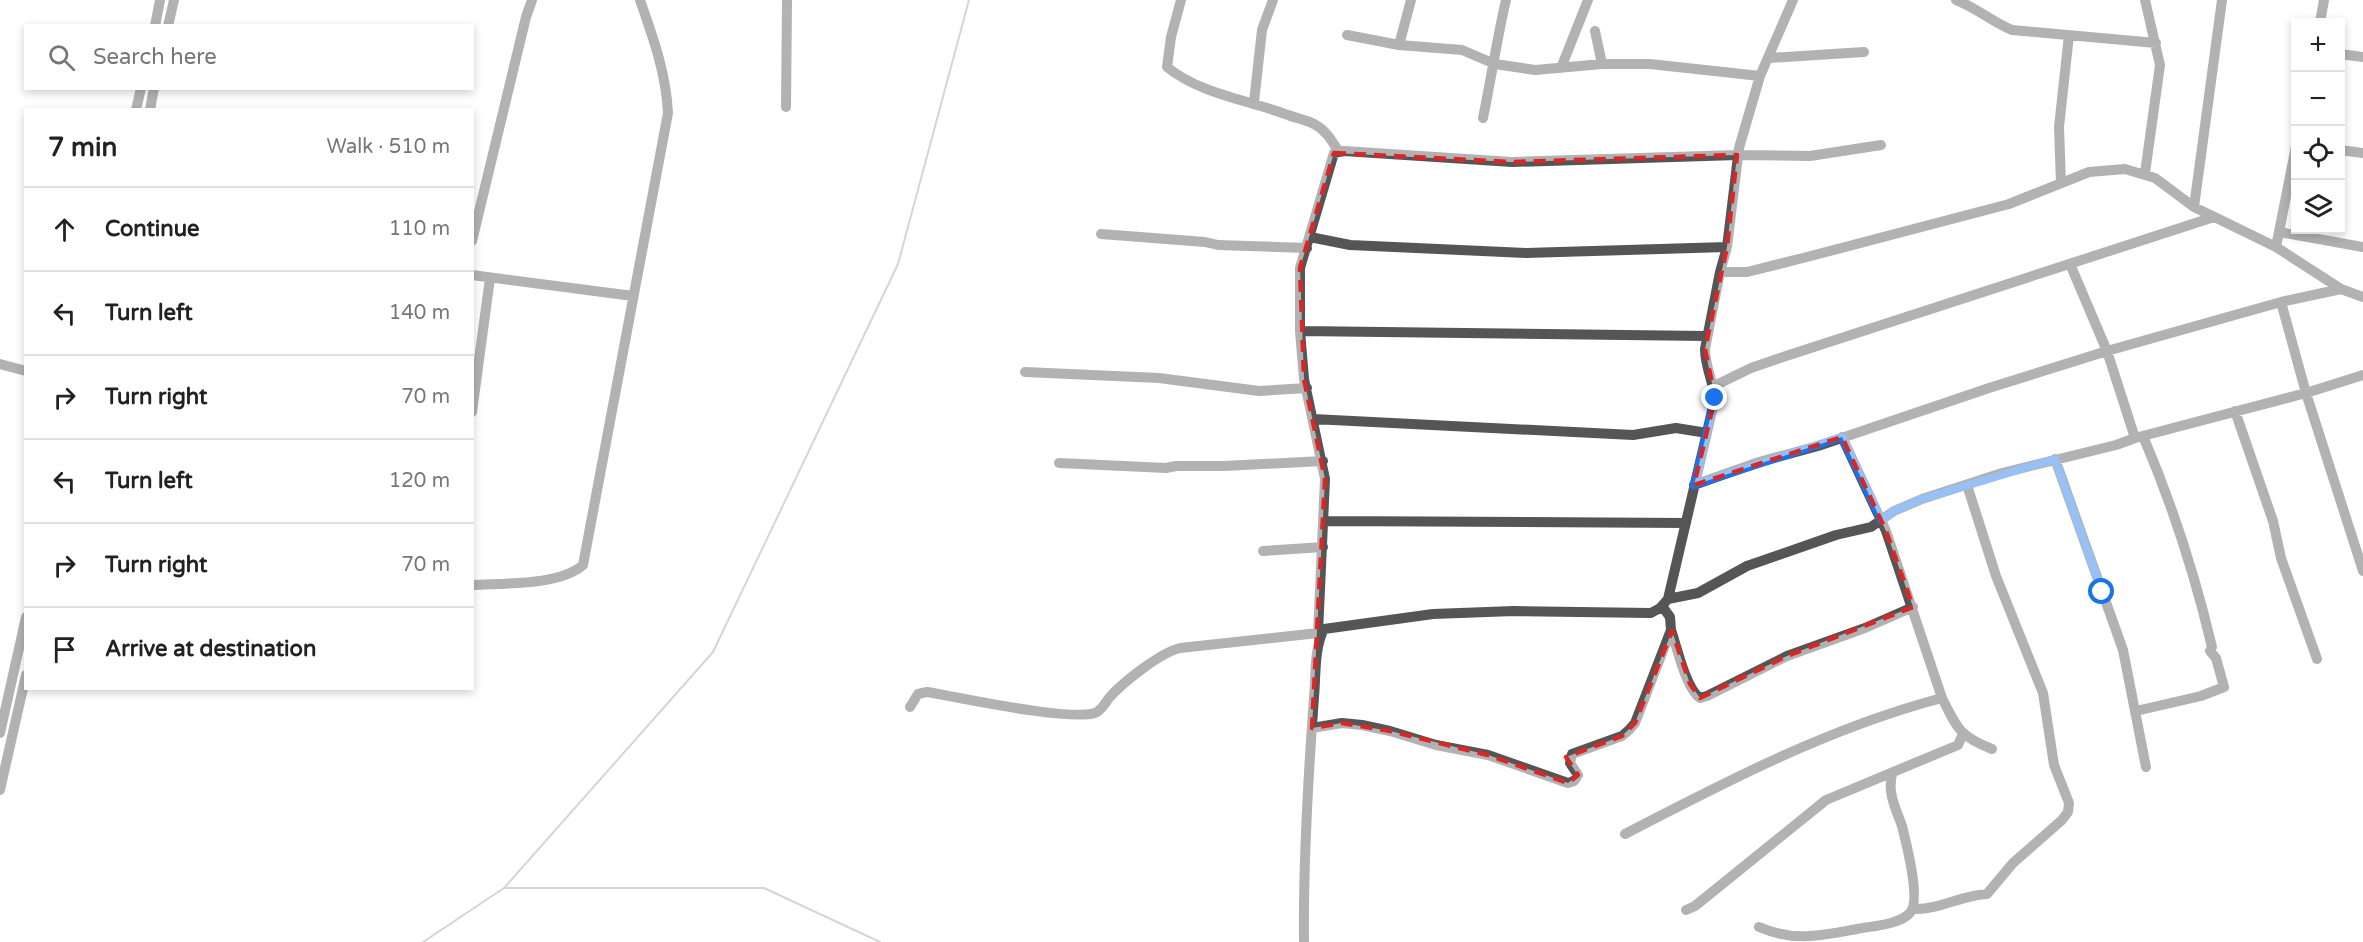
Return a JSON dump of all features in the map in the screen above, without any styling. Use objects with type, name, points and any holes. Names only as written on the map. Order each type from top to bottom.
[{"type":"street","points":[[154,24],[160,0]]},
{"type":"street","points":[[168,24],[174,0]]},
{"type":"street","points":[[474,233],[532,0]]},
{"type":"street","points":[[474,585],[547,580],[577,570],[583,565],[668,113],[667,90],[661,64],[640,0]]},
{"type":"street","points":[[786,107],[787,0]]},
{"type":"street","points":[[1181,0],[1171,37],[1167,67],[1180,78],[1207,89],[1254,102],[1314,124],[1328,135],[1338,152]]},
{"type":"street","points":[[1254,102],[1262,30],[1273,0]]},
{"type":"street","points":[[1400,45],[1411,0]]},
{"type":"street","points":[[1483,118],[1506,0]]},
{"type":"street","points":[[1561,69],[1588,0]]},
{"type":"street","points":[[1793,0],[1760,76],[1737,155],[1727,247],[1706,336],[1705,359],[1714,386],[1715,398],[1665,603],[1670,617],[1671,630],[1690,684],[1695,695],[1700,698],[1787,656],[1865,628],[1913,607]]},
{"type":"street","points":[[1956,0],[1973,7],[2001,26],[2012,30],[2156,43]]},
{"type":"street","points":[[2145,0],[2160,65],[2145,173]]},
{"type":"street","points":[[2194,207],[2222,0]]},
{"type":"street","points":[[2321,18],[2324,0]]},
{"type":"street","points":[[1595,31],[1602,64]]},
{"type":"street","points":[[1347,35],[1400,45],[1462,50],[1494,64],[1535,70],[1602,64],[1650,64],[1760,76]]},
{"type":"street","points":[[2061,183],[2059,127],[2068,35]]},
{"type":"street","points":[[1769,58],[1864,52]]},
{"type":"street","points":[[2345,55],[2363,57]]},
{"type":"street","points":[[136,108],[141,90]]},
{"type":"street","points":[[150,108],[154,90]]},
{"type":"street","points":[[1304,942],[1303,884],[1319,634],[1325,479],[1306,388],[1300,331],[1300,268],[1332,157],[1338,152],[1399,153],[1512,162],[1737,155],[1810,156],[1881,145]]},
{"type":"street","points":[[2345,151],[2363,153]]},
{"type":"street","points":[[2276,246],[2291,168]]},
{"type":"street","points":[[1720,272],[1747,272],[1803,258],[2009,204],[2090,172],[2124,169],[2145,173],[2155,178],[2194,207],[2276,246],[2341,289],[2361,299]]},
{"type":"street","points":[[1714,386],[1751,368],[1777,359],[2214,217]]},
{"type":"street","points":[[2279,232],[2363,247]]},
{"type":"street","points":[[1101,234],[1218,245],[1309,242],[1526,254],[1727,247]]},
{"type":"street","points":[[2070,264],[2107,351],[2139,437],[2171,509],[2203,610],[2212,647],[2210,651],[2216,658],[2224,687],[2201,696],[2136,711]]},
{"type":"street","points":[[474,275],[633,296]]},
{"type":"street","points":[[474,396],[489,278]]},
{"type":"street","points":[[1694,485],[2107,351],[2280,302],[2341,289]]},
{"type":"street","points":[[2280,302],[2306,393],[2363,571]]},
{"type":"street","points":[[1300,331],[1706,336]]},
{"type":"street","points":[[0,364],[24,370]]},
{"type":"street","points":[[1025,372],[1159,378],[1259,392],[1306,388]]},
{"type":"street","points":[[910,707],[918,694],[927,692],[1066,715],[1090,714],[1099,711],[1109,697],[1168,651],[1180,648],[1319,634],[1329,627],[1433,614],[1514,611],[1651,613],[1665,603],[1698,593],[1747,566],[1836,535],[1871,527],[1894,511],[1922,499],[2055,459],[2116,445],[2363,375]]},
{"type":"street","points":[[2235,411],[2273,521],[2280,558],[2317,659]]},
{"type":"street","points":[[1313,419],[1633,435],[1676,428],[1707,433]]},
{"type":"street","points":[[1842,437],[1881,520],[1913,607],[1942,698],[1963,735],[1992,749]]},
{"type":"street","points":[[2055,459],[2123,650],[2146,767]]},
{"type":"street","points":[[1059,463],[1166,468],[1323,461]]},
{"type":"street","points":[[1914,909],[1930,909],[1959,901],[1969,895],[1987,894],[2013,863],[2068,812],[2068,803],[2054,765],[2043,693],[1996,576],[1967,485]]},
{"type":"street","points":[[1324,521],[1686,523]]},
{"type":"street","points":[[1263,551],[1323,547]]},
{"type":"street","points":[[0,733],[24,626]]},
{"type":"street","points":[[1312,728],[1342,723],[1390,731],[1436,745],[1488,755],[1568,783],[1574,781],[1578,775],[1570,763],[1572,754],[1622,736],[1635,723],[1671,630]]},
{"type":"street","points":[[0,790],[24,684]]},
{"type":"street","points":[[1625,834],[1704,793],[1830,735],[1900,709],[1942,698]]},
{"type":"street","points":[[1686,910],[1695,906],[1826,800],[1958,745],[1963,735]]},
{"type":"street","points":[[1759,927],[1778,935],[1812,938],[1893,922],[1908,916],[1914,909],[1915,900],[1907,850],[1891,790],[1892,773]]},
{"type":"highlighted area","points":[[1334,153],[1512,162],[1737,155],[1727,247],[1705,349],[1715,398],[1694,485],[1842,437],[1886,531],[1913,607],[1787,656],[1700,698],[1690,684],[1672,631],[1635,723],[1622,736],[1566,757],[1578,775],[1568,783],[1488,755],[1390,731],[1342,723],[1312,728],[1325,479],[1304,379],[1300,268]]},
{"type":"waterway","points":[[423,942],[504,888],[713,652],[898,264],[969,0]]},
{"type":"waterway","points":[[505,888],[764,888],[880,942]]},
{"type":"route","points":[[1715,398],[1694,485],[1759,462],[1842,437],[1881,520],[1894,511],[1922,499],[2002,473],[2055,459],[2102,592]]}]
